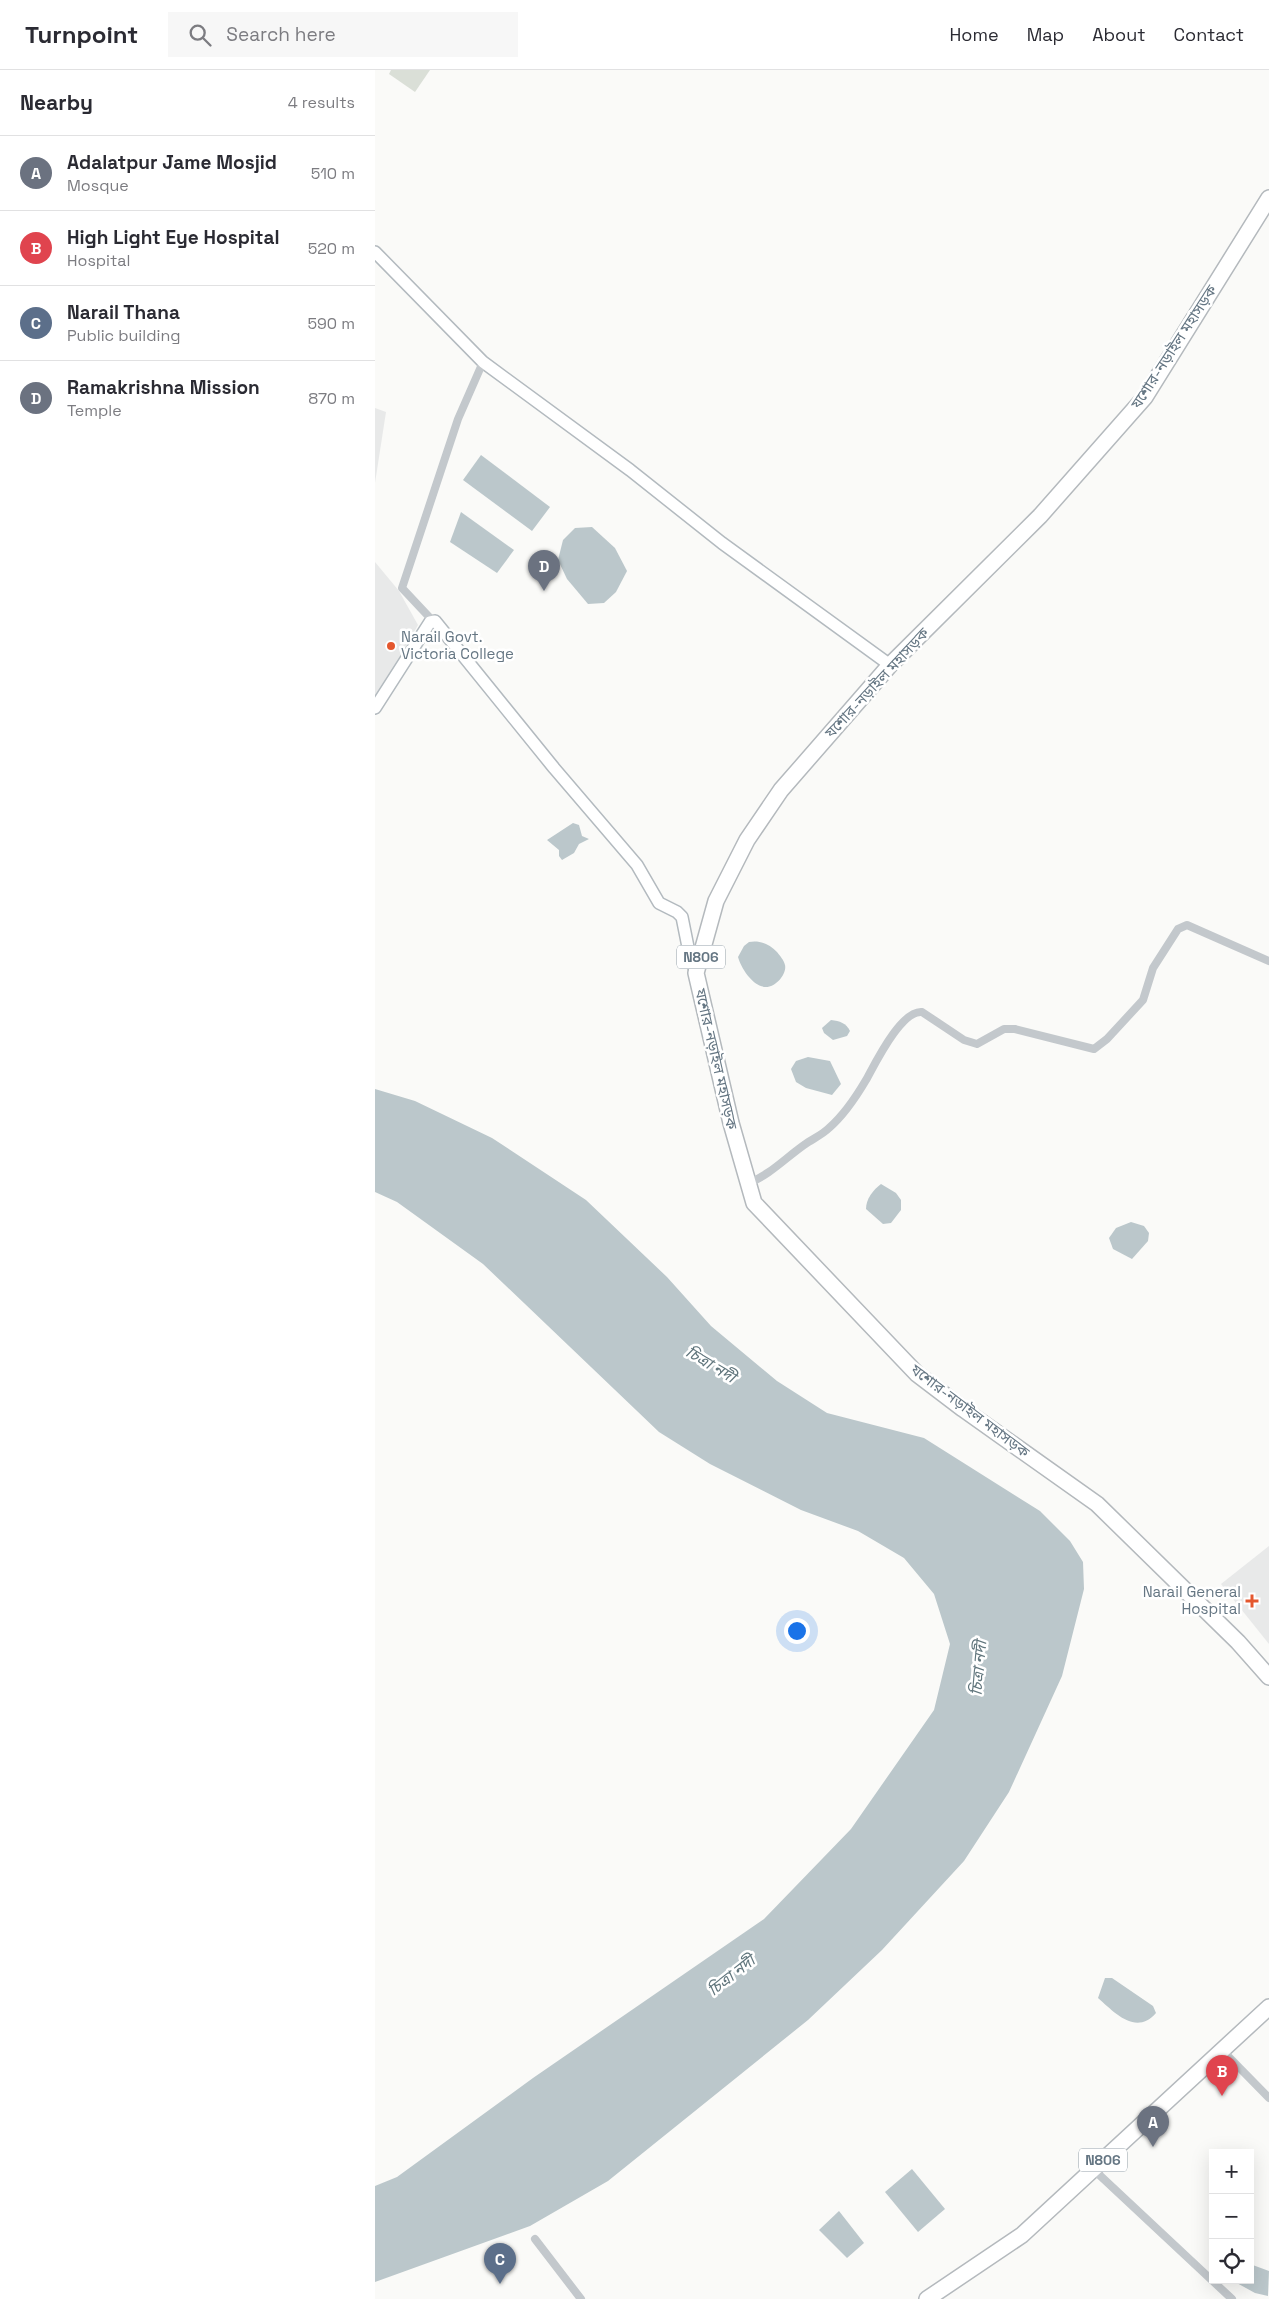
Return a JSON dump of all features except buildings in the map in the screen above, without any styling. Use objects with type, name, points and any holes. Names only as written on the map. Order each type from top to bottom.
[{"type":"highway","name":"যশোর-নড়াইল মহাসড়ক","points":[[1269,198],[1145,396],[1040,516],[891,665],[781,790],[747,840],[716,901],[696,974],[713,1050],[747,1184],[754,1203],[917,1374],[963,1410],[1097,1504],[1238,1642],[1269,1677]]},
{"type":"highway","name":"N806","points":[[927,2299],[1022,2236],[1269,2007]]},
{"type":"street","points":[[375,252],[483,362],[630,470],[722,543],[891,665]]},
{"type":"street","points":[[483,362],[458,418],[402,588],[432,620],[637,865],[659,903],[677,912],[682,917],[689,952],[696,974]]},
{"type":"street","points":[[375,708],[432,620]]},
{"type":"street","points":[[747,1184],[765,1177],[803,1145],[828,1129],[851,1104],[882,1050],[904,1021],[913,1013],[922,1012],[964,1040],[977,1044],[1004,1029],[1015,1028],[1094,1049],[1107,1039],[1143,1000],[1153,968],[1178,929],[1187,925],[1269,961]]},
{"type":"street","points":[[1223,2051],[1269,2098]]},
{"type":"street","points":[[1093,2169],[1232,2299]]},
{"type":"street","points":[[535,2239],[581,2299]]},
{"type":"shaded area","points":[[391,70],[430,70],[415,92],[389,74]]},
{"type":"shaded area","points":[[375,408],[386,412],[375,483]]},
{"type":"shaded area","name":"Narail Govt. Victoria College","points":[[375,562],[399,591],[418,625],[375,701]]},
{"type":"shaded area","name":"Narail General Hospital","points":[[1269,1546],[1269,1644],[1221,1584]]},
{"type":"water","points":[[481,455],[550,507],[532,531],[463,480]]},
{"type":"water","points":[[461,512],[514,550],[497,573],[450,542]]},
{"type":"water","points":[[592,527],[615,548],[627,571],[616,592],[604,603],[588,604],[567,579],[558,560],[563,540],[575,528]]},
{"type":"water","points":[[573,823],[579,825],[582,836],[589,839],[579,844],[574,853],[562,860],[559,856],[559,850],[547,840]]},
{"type":"water","points":[[749,942],[761,942],[768,945],[783,960],[785,965],[784,972],[773,985],[766,987],[757,984],[748,976],[742,966],[738,957],[744,946]]},
{"type":"water","points":[[831,1020],[847,1026],[850,1031],[847,1036],[833,1040],[824,1033],[822,1028]]},
{"type":"water","points":[[808,1057],[830,1061],[841,1084],[832,1095],[806,1088],[796,1082],[791,1069],[796,1061]]},
{"type":"water","name":"চিত্রা নদী","points":[[375,1089],[415,1101],[492,1138],[586,1200],[667,1277],[711,1326],[777,1381],[827,1413],[924,1438],[1040,1511],[1070,1541],[1083,1562],[1084,1589],[1062,1676],[1009,1792],[964,1861],[882,1950],[808,2020],[608,2181],[530,2226],[375,2282],[375,2186],[397,2177],[533,2078],[764,1919],[851,1829],[934,1710],[950,1644],[934,1594],[904,1558],[858,1531],[801,1510],[710,1464],[659,1432],[483,1264],[397,1202],[375,1192]]},
{"type":"water","points":[[881,1184],[896,1193],[901,1200],[901,1210],[891,1223],[883,1224],[866,1209],[871,1195]]},
{"type":"water","points":[[1131,1222],[1144,1226],[1149,1233],[1148,1241],[1132,1259],[1113,1249],[1109,1238],[1116,1228]]},
{"type":"water","points":[[1105,1978],[1112,1978],[1153,2006],[1156,2013],[1148,2020],[1133,2022],[1126,2020],[1111,2010],[1098,1998]]},
{"type":"water","points":[[912,2169],[945,2209],[918,2232],[885,2192]]},
{"type":"water","points":[[839,2211],[864,2243],[847,2258],[819,2230]]},
{"type":"water","points":[[1254,2265],[1269,2271],[1268,2296],[1255,2293],[1239,2284],[1254,2284]]},
{"type":"place","name":"Ramakrishna Mission","points":[[544,591]]},
{"type":"place","name":"Narail Govt. Victoria College","points":[[391,646]]},
{"type":"place","name":"Narail General Hospital","points":[[1252,1601]]},
{"type":"place","name":"High Light Eye Hospital","points":[[1222,2096]]},
{"type":"place","name":"Adalatpur Jame Mosjid","points":[[1153,2147]]},
{"type":"place","name":"Narail Thana","points":[[500,2284]]}]
